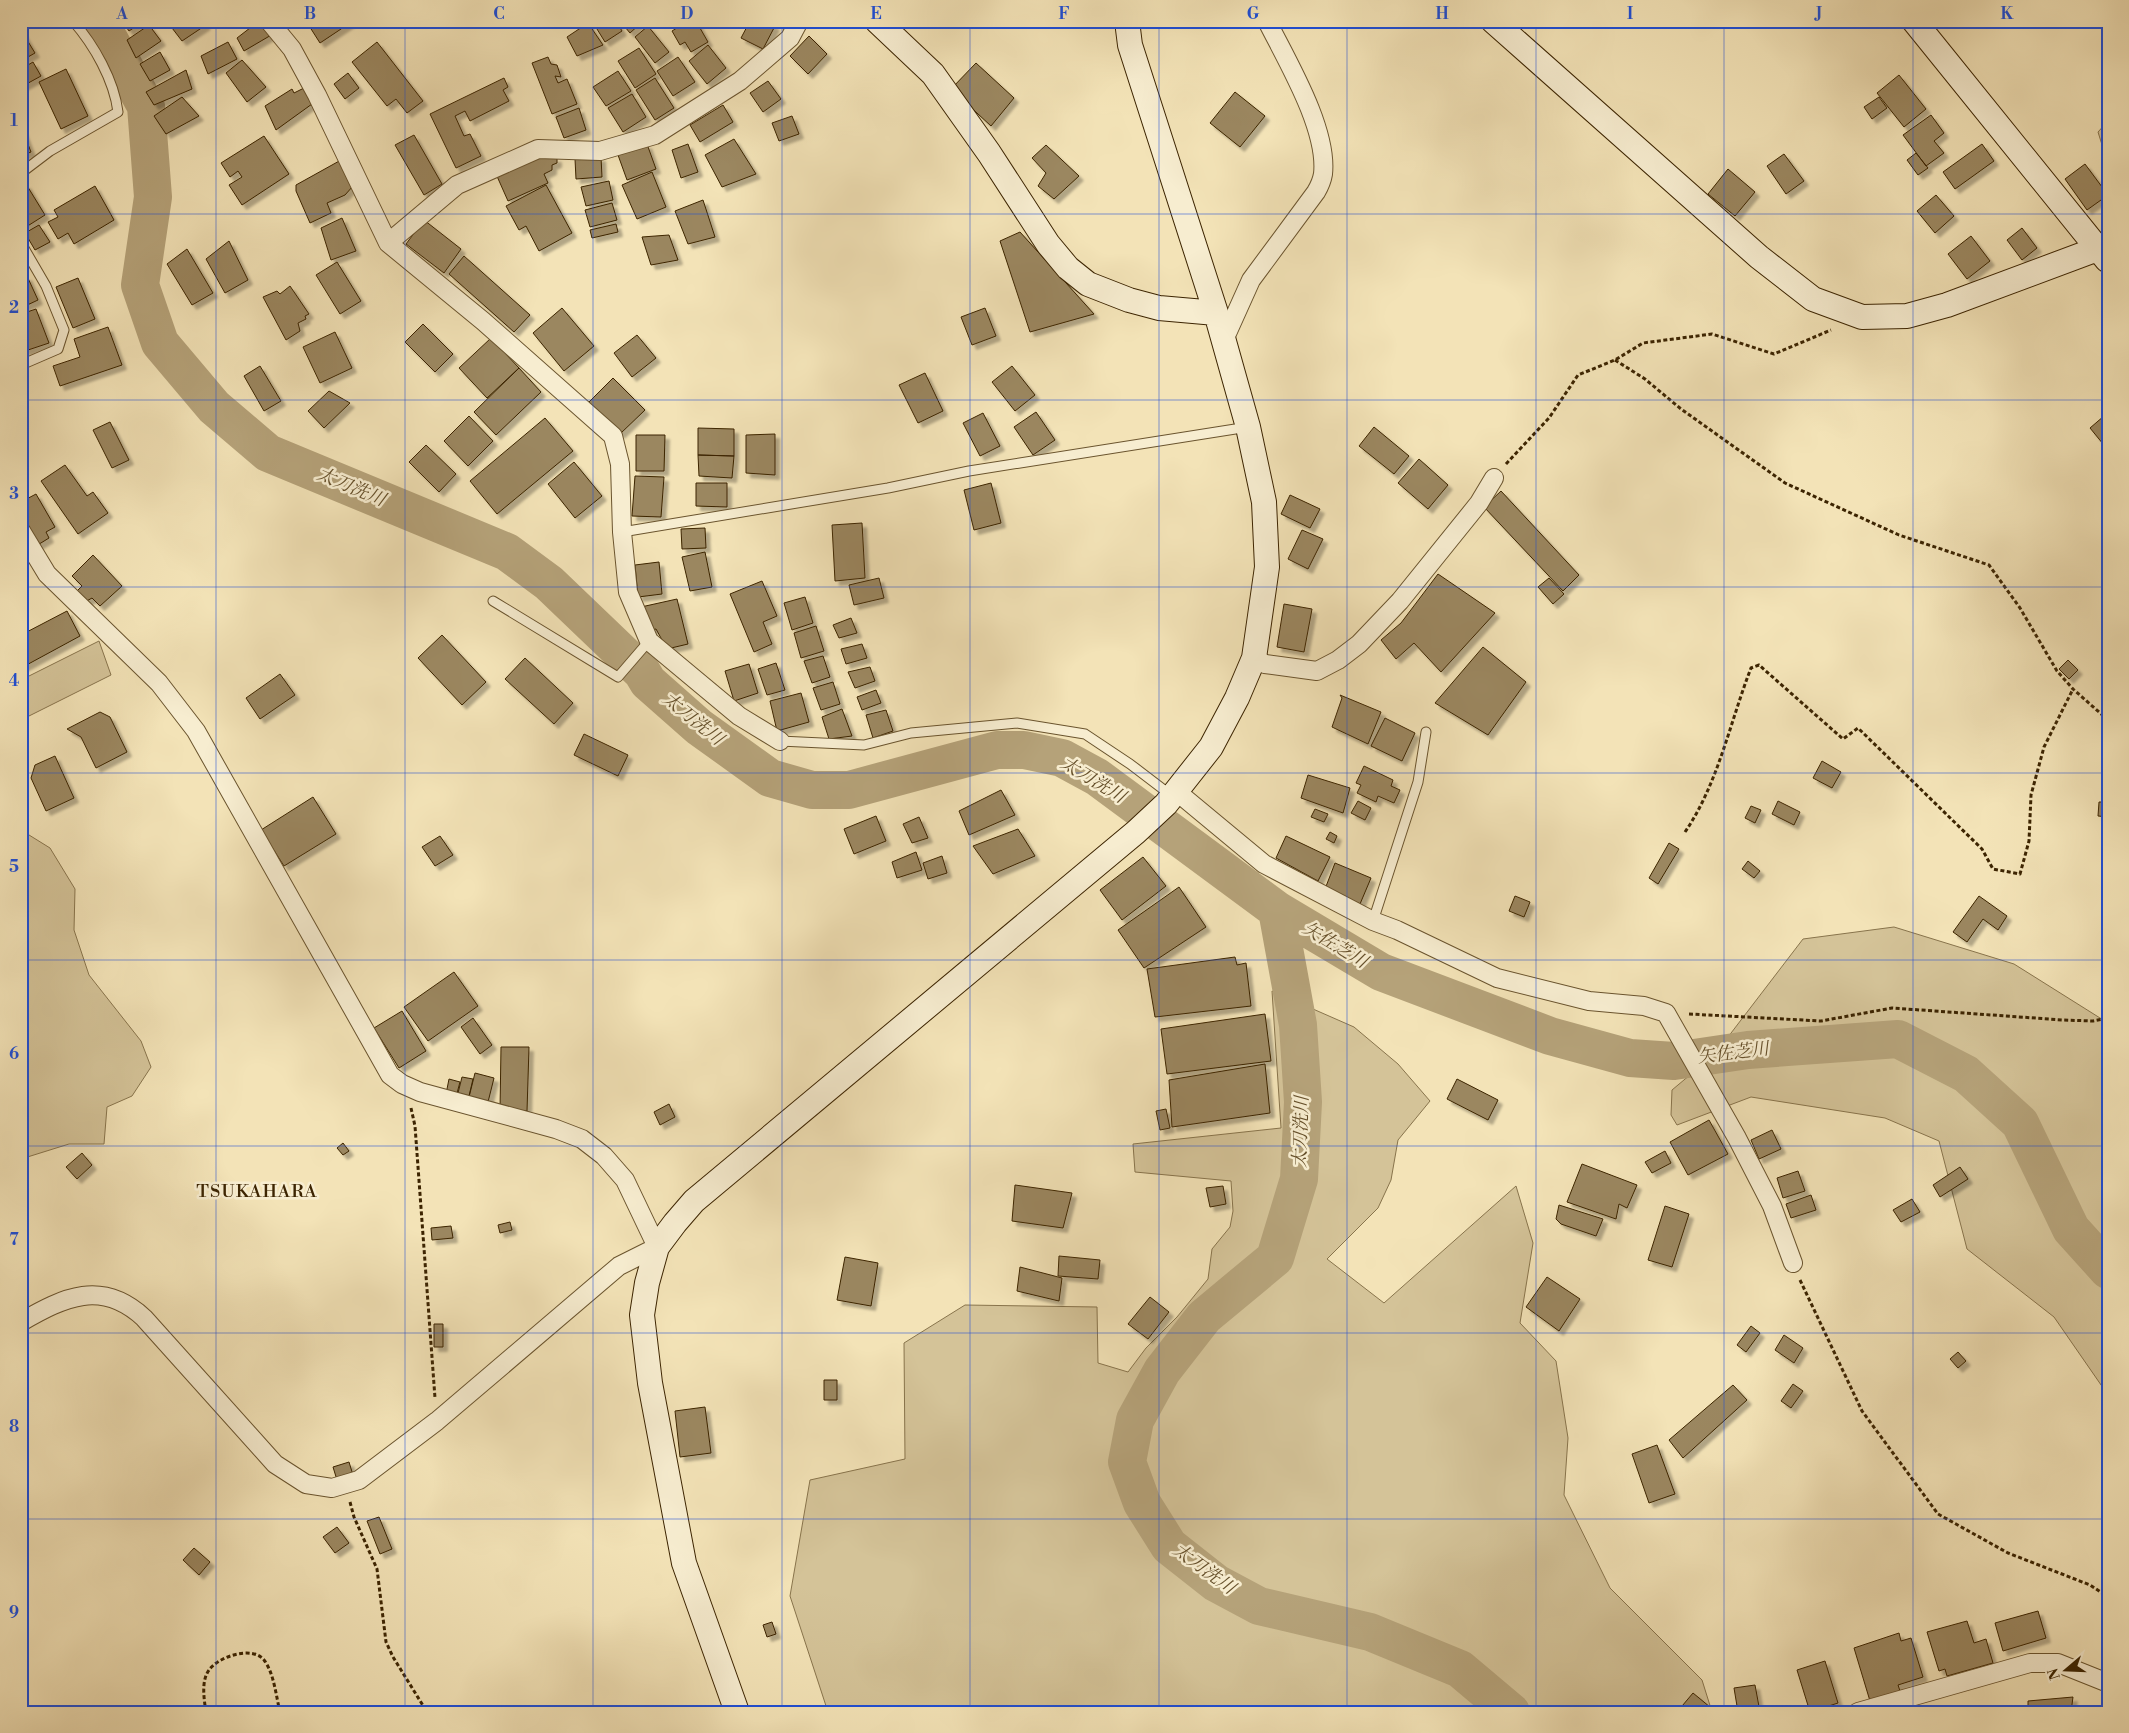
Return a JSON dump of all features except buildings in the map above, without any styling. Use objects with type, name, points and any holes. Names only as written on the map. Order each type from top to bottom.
[{"type":"street","points":[[269,21],[292,49],[388,242],[483,321],[612,436],[620,464],[622,532],[628,592],[649,641],[739,716],[780,741]]},
{"type":"street","points":[[388,242],[457,185],[538,149],[600,151],[655,135],[740,81],[790,38],[800,21]]},
{"type":"street","points":[[877,21],[933,74],[989,152],[1048,244],[1068,268],[1088,284],[1129,300],[1159,308],[1216,313]]},
{"type":"street","points":[[737,1712],[684,1563],[652,1392],[642,1315],[647,1283],[657,1247],[674,1223],[694,1201],[1136,832],[1172,797],[1211,747],[1238,698],[1254,658],[1267,567],[1264,502],[1248,427],[1224,340],[1130,45],[1128,21]]},
{"type":"street","points":[[1224,340],[1251,280],[1316,192],[1323,175],[1322,146],[1304,96],[1267,21]]},
{"type":"street","points":[[1494,21],[1759,257],[1813,299],[1862,317],[1907,316],[1947,305],[2105,251],[1920,24]]},
{"type":"street","points":[[1254,658],[1265,664],[1317,671],[1338,660],[1359,644],[1400,601],[1479,503],[1494,478]]},
{"type":"street","points":[[21,531],[47,574],[159,682],[196,731],[390,1074],[402,1084],[420,1092],[556,1129],[582,1139],[604,1156],[625,1180],[657,1247]]},
{"type":"street","points":[[1172,797],[1264,864],[1373,921],[1497,978],[1589,1001],[1644,1006],[1666,1013],[1706,1080],[1772,1206],[1793,1263]]},
{"type":"street","points":[[21,1322],[50,1305],[69,1298],[105,1296],[123,1302],[144,1318],[275,1464],[306,1484],[332,1488],[359,1480],[437,1421],[619,1266],[657,1247]]},
{"type":"street","points":[[1858,1712],[2030,1663],[2058,1664],[2108,1682]]},
{"type":"lane","points":[[21,173],[50,151],[118,112],[116,98],[100,60],[73,21]]},
{"type":"lane","points":[[21,243],[46,286],[64,330],[58,349],[21,365]]},
{"type":"lane","points":[[622,532],[888,488],[969,470],[1248,427]]},
{"type":"lane","points":[[493,601],[618,677],[649,641]]},
{"type":"lane","points":[[780,741],[864,745],[911,733],[1017,722],[1085,734],[1130,764],[1172,797]]},
{"type":"lane","points":[[1373,921],[1418,782],[1426,732]]},
{"type":"path","points":[[1494,478],[1549,418],[1578,375],[1615,360],[1643,344],[1712,334],[1774,354],[1862,317]]},
{"type":"path","points":[[1615,360],[1645,379],[1681,409],[1785,483],[1899,535],[1988,565],[2020,608],[2057,671],[2073,689],[2108,720]]},
{"type":"path","points":[[1685,832],[1695,817],[1724,750],[1736,708],[1751,668],[1759,665],[1842,739],[1858,728],[1982,849],[1993,868],[2020,874],[2029,841],[2031,795],[2044,747],[2073,689]]},
{"type":"path","points":[[1666,1013],[1821,1021],[1892,1008],[2063,1020],[2094,1021],[2108,1018]]},
{"type":"path","points":[[402,1084],[415,1126],[437,1421]]},
{"type":"path","points":[[1793,1263],[1862,1411],[1938,1514],[2008,1553],[2090,1585],[2108,1597]]},
{"type":"path","points":[[348,1484],[354,1517],[377,1569],[386,1642],[393,1657],[427,1712]]},
{"type":"path","points":[[206,1712],[204,1694],[209,1670],[217,1663],[243,1652],[253,1653],[263,1659],[268,1668],[280,1712]]},
{"type":"shaded area","points":[[2108,121],[2108,164],[2098,132]]},
{"type":"shaded area","points":[[99,641],[111,675],[21,720],[21,680]]},
{"type":"shaded area","points":[[21,830],[50,848],[75,889],[74,930],[89,975],[141,1041],[151,1067],[132,1096],[107,1107],[104,1144],[69,1144],[21,1159]]},
{"type":"shaded area","points":[[1894,927],[2014,964],[2108,1023],[2108,1395],[2054,1317],[1967,1249],[1939,1141],[1885,1118],[1751,1097],[1677,1125],[1671,1115],[1672,1090],[1715,1054],[1803,939]]},
{"type":"shaded area","points":[[1272,991],[1354,1027],[1398,1064],[1430,1101],[1398,1140],[1391,1180],[1378,1208],[1327,1259],[1384,1303],[1516,1186],[1533,1243],[1520,1323],[1556,1361],[1568,1438],[1564,1495],[1610,1588],[1702,1680],[1712,1712],[828,1712],[790,1596],[810,1480],[905,1459],[904,1343],[965,1305],[1097,1307],[1098,1363],[1128,1372],[1146,1348],[1177,1317],[1208,1279],[1212,1249],[1230,1227],[1233,1211],[1231,1181],[1135,1172],[1133,1144],[1281,1128]]},
{"type":"waterway","name":"太刀洗川","points":[[96,21],[110,41],[146,106],[153,197],[140,285],[160,343],[214,407],[268,453],[507,552],[549,583],[642,672],[648,682],[699,727],[770,778],[812,790],[849,790],[997,750],[1024,750],[1062,758],[1097,777],[1277,910],[1381,972],[1550,1036],[1630,1058],[1674,1061],[1748,1050],[1898,1039],[1966,1074],[2020,1123],[2071,1229],[2108,1270]]},
{"type":"waterway","name":"太刀洗川","points":[[1277,910],[1298,1025],[1303,1102],[1299,1179],[1275,1258],[1204,1317],[1162,1371],[1135,1420],[1127,1462],[1142,1503],[1169,1546],[1216,1583],[1259,1606],[1370,1632],[1460,1669],[1511,1712]]},
{"type":"district","name":"TSUKAHARA","points":[[257,1191]]},
{"type":"water label","name":"矢佐芝川","points":[[1335,945]]},
{"type":"water label","name":"矢佐芝川","points":[[1733,1053]]}]
